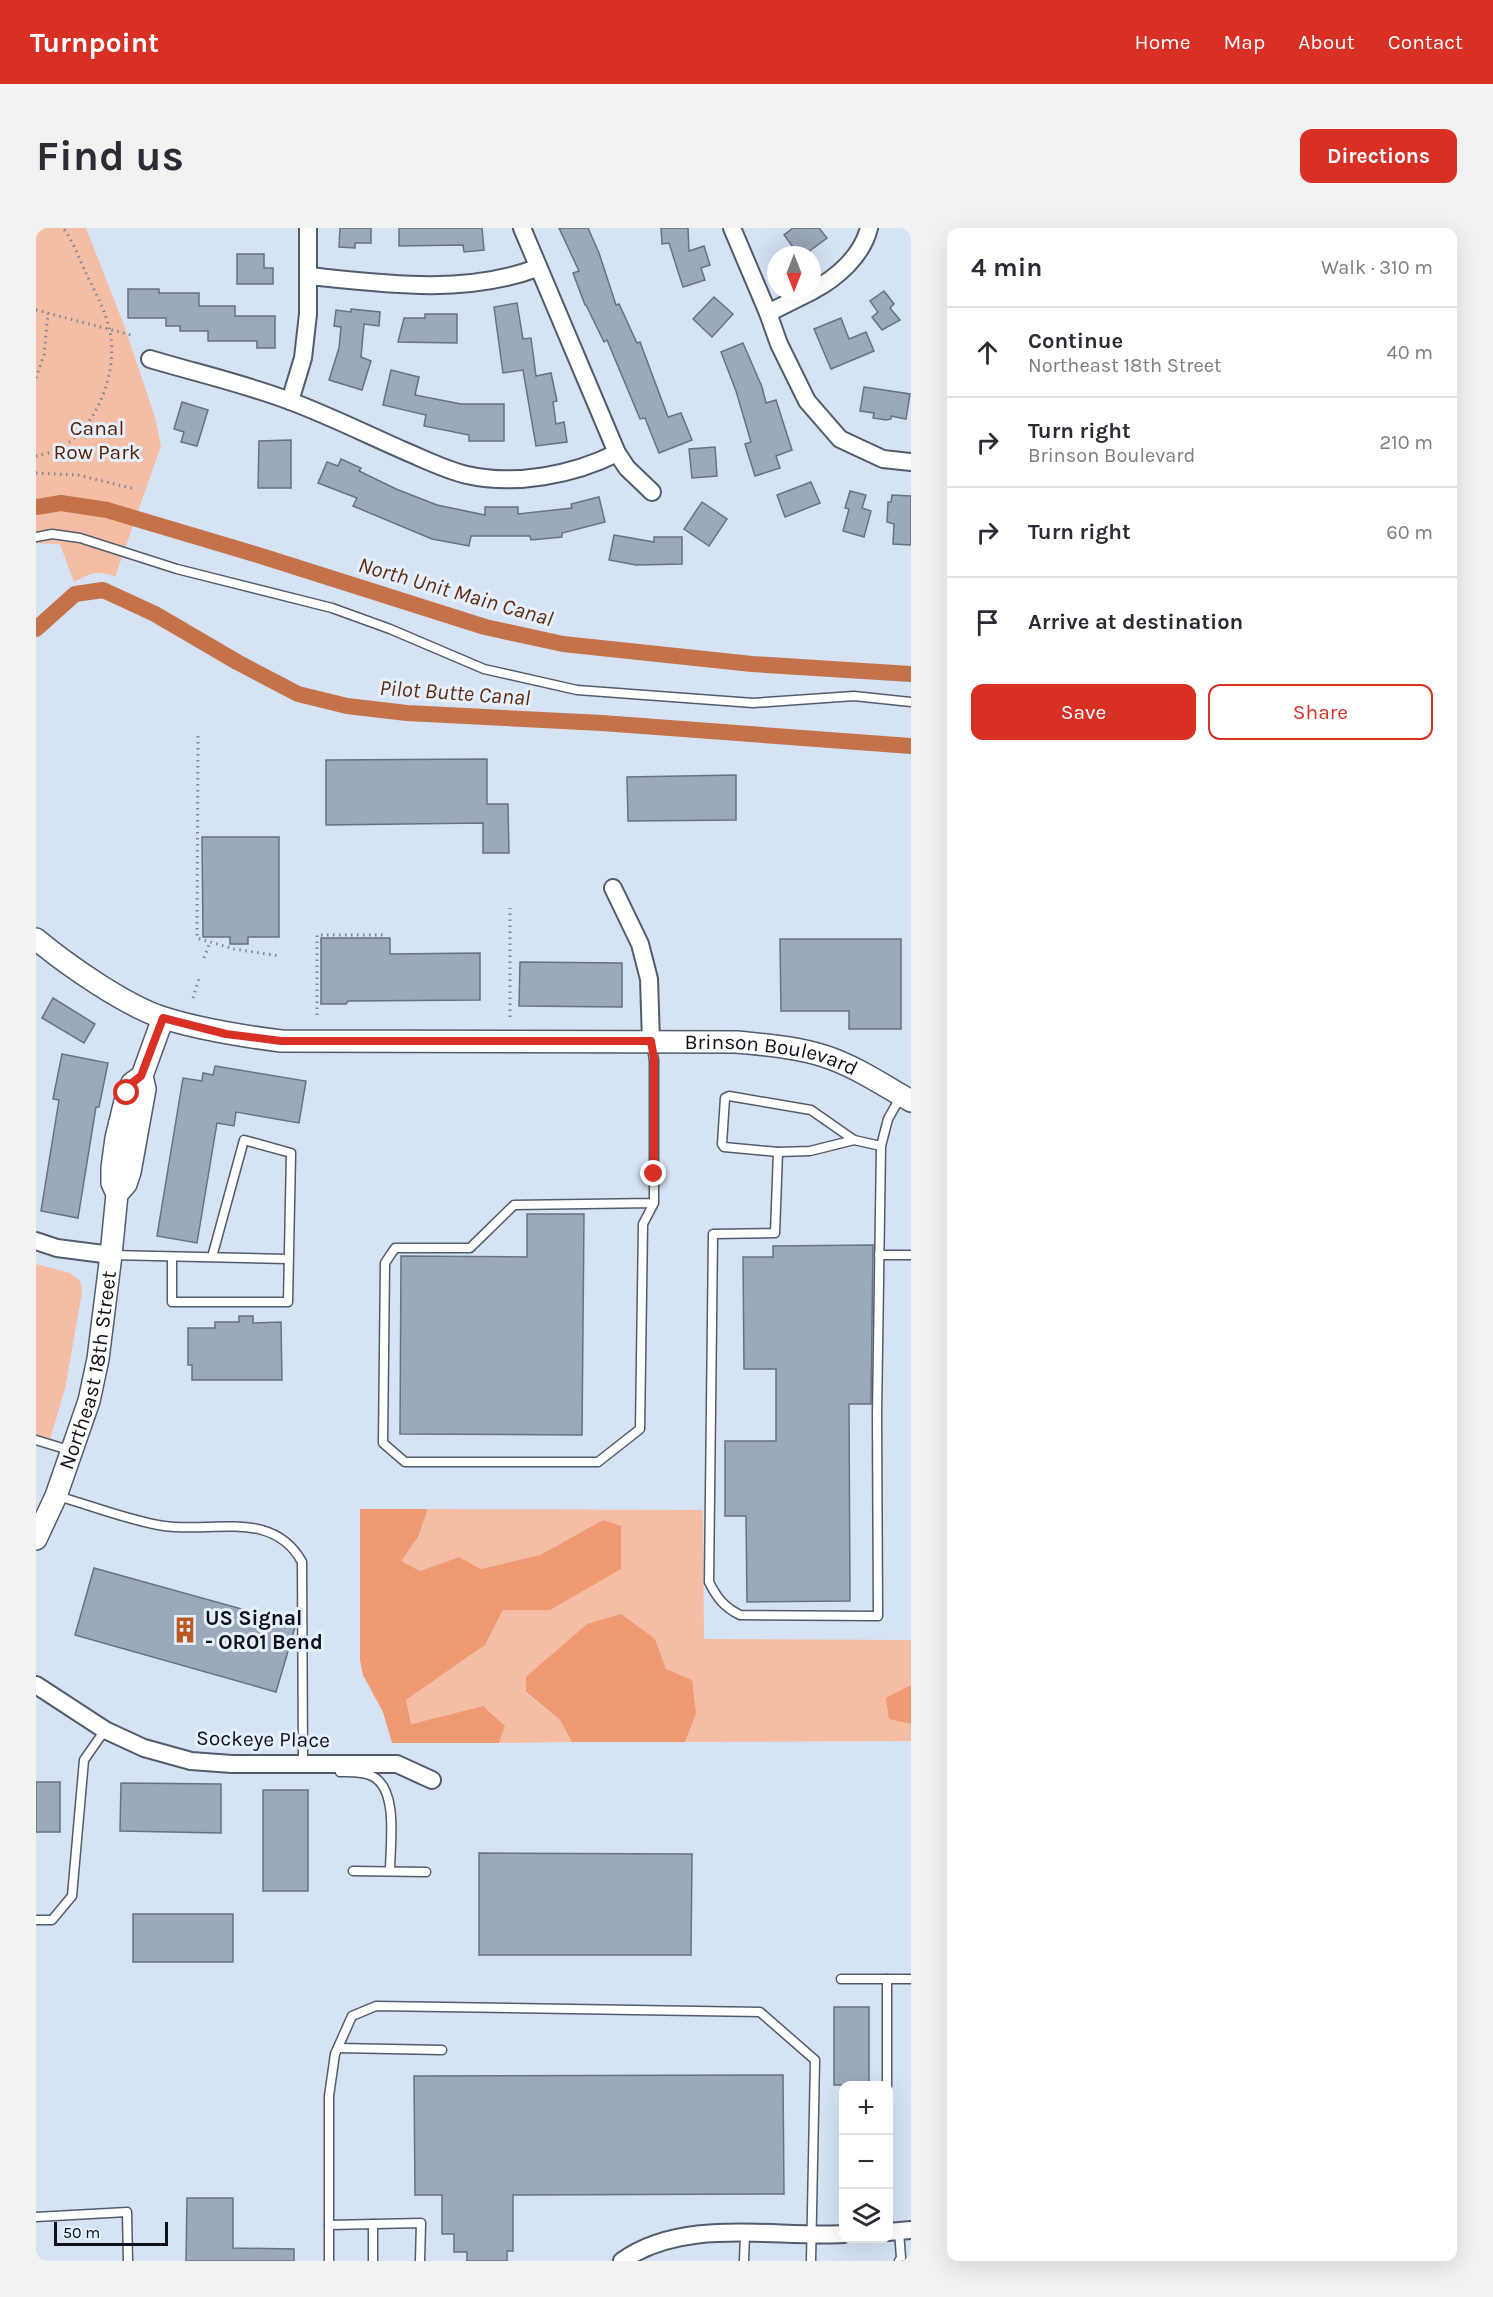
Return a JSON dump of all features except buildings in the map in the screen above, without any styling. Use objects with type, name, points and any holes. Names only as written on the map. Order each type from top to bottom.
[{"type":"street","points":[[290,401],[303,358],[308,314],[308,228]]},
{"type":"street","points":[[522,228],[617,453],[627,468],[652,492]]},
{"type":"street","points":[[732,228],[779,344],[807,401],[840,439],[883,459],[911,462]]},
{"type":"street","points":[[821,286],[831,281],[857,255],[869,228]]},
{"type":"street","points":[[309,276],[400,285],[446,286],[518,276],[537,268]]},
{"type":"street","points":[[768,313],[794,300]]},
{"type":"street","points":[[150,359],[290,401],[435,464],[467,475],[496,478],[532,477],[599,462],[617,453]]},
{"type":"street","points":[[613,888],[640,944],[650,979],[651,1041]]},
{"type":"street","name":"Brinson Boulevard","points":[[36,939],[53,954],[129,1002],[163,1018],[226,1034],[281,1041],[737,1042],[790,1048],[825,1056],[857,1070],[906,1098]]},
{"type":"street","name":"Northeast 18th Street","points":[[36,1539],[56,1496],[89,1401],[98,1359],[111,1255],[117,1194],[112,1183],[116,1138],[127,1093],[132,1083],[141,1076],[163,1018]]},
{"type":"street","points":[[36,1241],[57,1248],[111,1255]]},
{"type":"street","name":"Sockeye Place","points":[[36,1685],[105,1730],[144,1748],[191,1761],[232,1764],[397,1764],[432,1780]]},
{"type":"street","points":[[622,2261],[633,2253],[676,2238],[716,2233],[839,2234]]},
{"type":"lane","points":[[36,537],[52,534],[80,538],[177,568],[332,608],[390,629],[484,669],[577,690],[753,703],[854,696],[911,702]]},
{"type":"lane","points":[[651,1041],[654,1059],[654,1203],[643,1224],[640,1429],[598,1462],[405,1462],[383,1443],[385,1263],[395,1248],[470,1248],[514,1205],[654,1203]]},
{"type":"lane","points":[[854,1140],[810,1151],[778,1152],[724,1147],[722,1144],[725,1098],[729,1096],[812,1110],[854,1140],[881,1146]]},
{"type":"lane","points":[[778,1152],[775,1233],[713,1234],[709,1581],[717,1598],[730,1610],[740,1615],[878,1616],[881,1146],[888,1119],[906,1098]]},
{"type":"lane","points":[[172,1257],[172,1302],[288,1302],[291,1153],[244,1140],[213,1257]]},
{"type":"lane","points":[[111,1255],[288,1258]]},
{"type":"lane","points":[[879,1255],[911,1255]]},
{"type":"lane","points":[[36,1440],[73,1451]]},
{"type":"lane","points":[[56,1496],[164,1526],[247,1527],[274,1532],[294,1547],[302,1562],[307,1763],[323,1770],[366,1773],[386,1788],[390,1804],[390,1871]]},
{"type":"lane","points":[[36,1920],[52,1920],[72,1896],[84,1760],[105,1730]]},
{"type":"lane","points":[[353,1871],[426,1872]]},
{"type":"lane","points":[[841,1979],[911,1979]]},
{"type":"lane","points":[[887,1979],[887,2081]]},
{"type":"lane","points":[[329,2261],[329,2096],[335,2054],[352,2016],[376,2006],[760,2012],[815,2060],[811,2261]]},
{"type":"lane","points":[[338,2048],[442,2050]]},
{"type":"lane","points":[[36,2217],[127,2212],[128,2261]]},
{"type":"lane","points":[[329,2225],[421,2223],[420,2261]]},
{"type":"lane","points":[[373,2224],[373,2261]]},
{"type":"lane","points":[[899,2261],[901,2258],[900,2231]]},
{"type":"lane","points":[[744,2261],[745,2234]]},
{"type":"path","points":[[36,456],[62,448],[82,429],[102,398],[111,366],[110,331],[97,295],[63,228]]},
{"type":"path","points":[[36,310],[131,335]]},
{"type":"path","points":[[36,378],[47,336],[48,313]]},
{"type":"path","points":[[36,473],[78,476],[135,489]]},
{"type":"path","points":[[198,736],[197,938],[234,949],[280,956]]},
{"type":"path","points":[[510,908],[510,1017]]},
{"type":"path","points":[[317,1016],[317,935],[387,935]]},
{"type":"path","points":[[204,958],[210,942]]},
{"type":"path","points":[[193,998],[200,975]]},
{"type":"green space","name":"Canal Row Park","points":[[36,228],[86,228],[124,325],[155,417],[161,446],[115,577],[94,573],[74,582],[60,544],[36,543]]},
{"type":"green space","points":[[36,1264],[70,1273],[80,1281],[82,1292],[65,1389],[50,1439],[36,1436]]},
{"type":"green space","points":[[428,1509],[703,1510],[704,1639],[911,1640],[911,1741],[685,1742],[696,1714],[666,1669],[655,1639],[526,1693],[560,1720],[572,1742],[499,1743],[505,1726],[483,1706],[410,1724],[406,1700],[485,1645],[503,1610],[550,1610],[603,1520],[540,1555],[481,1569],[459,1557],[420,1571],[400,1561],[418,1537]]},
{"type":"shaded area","points":[[360,1509],[428,1509],[418,1537],[401,1561],[420,1571],[459,1557],[481,1569],[540,1555],[603,1520],[621,1526],[621,1569],[550,1610],[503,1610],[485,1645],[406,1700],[411,1724],[483,1706],[505,1726],[499,1743],[392,1743],[383,1712],[363,1675],[360,1660]]},
{"type":"shaded area","points":[[621,1614],[655,1639],[666,1669],[692,1680],[696,1714],[685,1742],[572,1742],[560,1720],[526,1692],[526,1677],[587,1624]]},
{"type":"shaded area","points":[[911,1685],[911,1724],[889,1719],[886,1698]]},
{"type":"waterway","name":"North Unit Main Canal","points":[[36,507],[61,503],[107,510],[485,627],[563,644],[752,664],[911,674]]},
{"type":"waterway","name":"Pilot Butte Canal","points":[[36,629],[75,594],[103,590],[155,614],[237,662],[298,694],[347,706],[407,713],[602,723],[911,746]]},
{"type":"place","name":"US Signal - OR01 Bend","points":[[185,1630]]},
{"type":"route","points":[[127,1093],[132,1083],[141,1076],[163,1018],[226,1034],[281,1041],[651,1041],[654,1059],[654,1174]]}]
